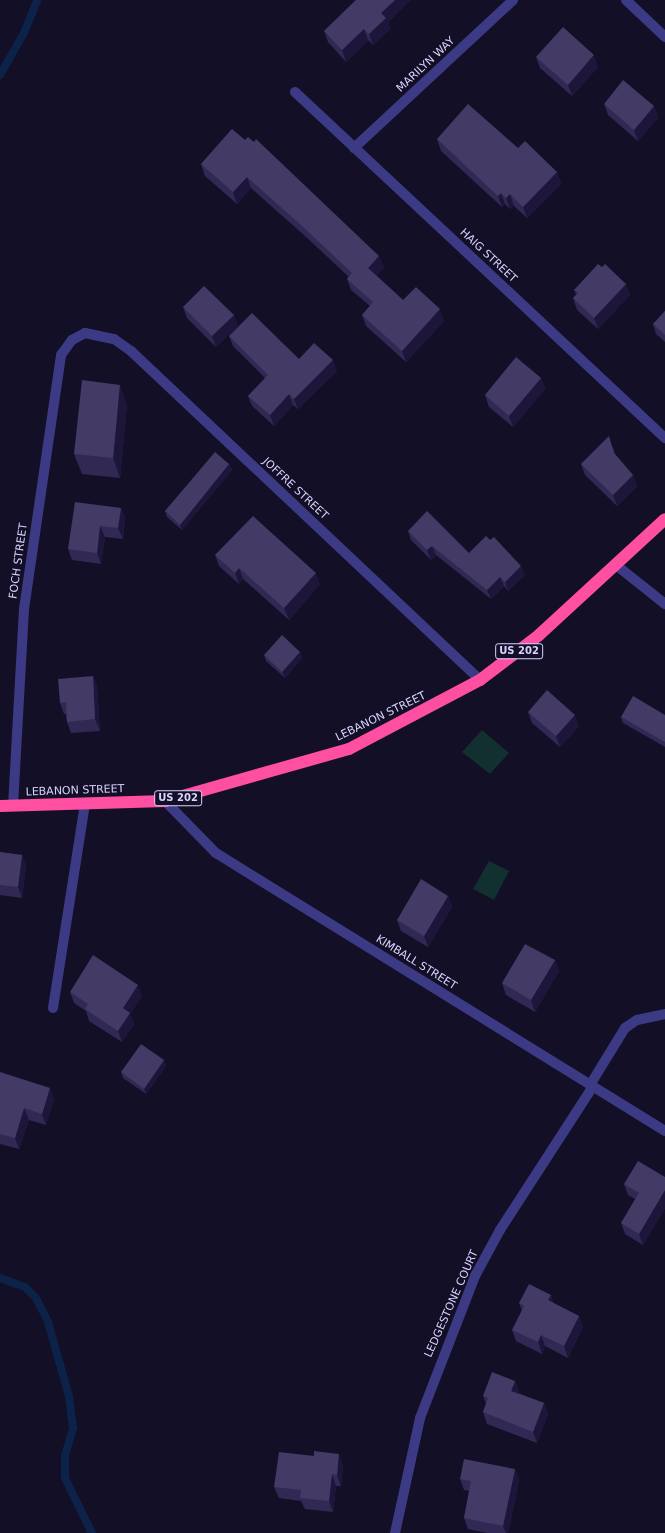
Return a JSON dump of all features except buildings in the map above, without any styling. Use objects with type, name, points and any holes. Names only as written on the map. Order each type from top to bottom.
[{"type":"highway","name":"LEBANON STREET","points":[[0,806],[165,801],[350,749],[480,680],[539,635],[665,519]]},
{"type":"street","name":"MARILYN WAY","points":[[354,148],[513,0]]},
{"type":"street","points":[[626,0],[665,37]]},
{"type":"street","name":"HAIG STREET","points":[[295,92],[665,438]]},
{"type":"street","name":"JOFFRE STREET","points":[[85,333],[114,339],[131,351],[480,680]]},
{"type":"street","name":"FOCH STREET","points":[[12,806],[22,624],[61,355],[72,340],[85,333]]},
{"type":"street","points":[[616,565],[665,604]]},
{"type":"street","name":"KIMBALL STREET","points":[[165,801],[216,853],[665,1131]]},
{"type":"street","points":[[53,1008],[84,803]]},
{"type":"street","name":"LEDGESTONE COURT","points":[[395,1533],[420,1418],[475,1276],[500,1230],[591,1086],[625,1028],[637,1020],[665,1014]]},
{"type":"green space","points":[[482,730],[509,753],[490,774],[462,752]]},
{"type":"green space","points":[[489,861],[509,871],[494,900],[473,889]]},
{"type":"waterway","points":[[0,75],[24,33],[37,0]]},
{"type":"waterway","points":[[0,1278],[25,1287],[36,1298],[48,1322],[69,1396],[73,1428],[65,1456],[65,1478],[92,1533]]}]
